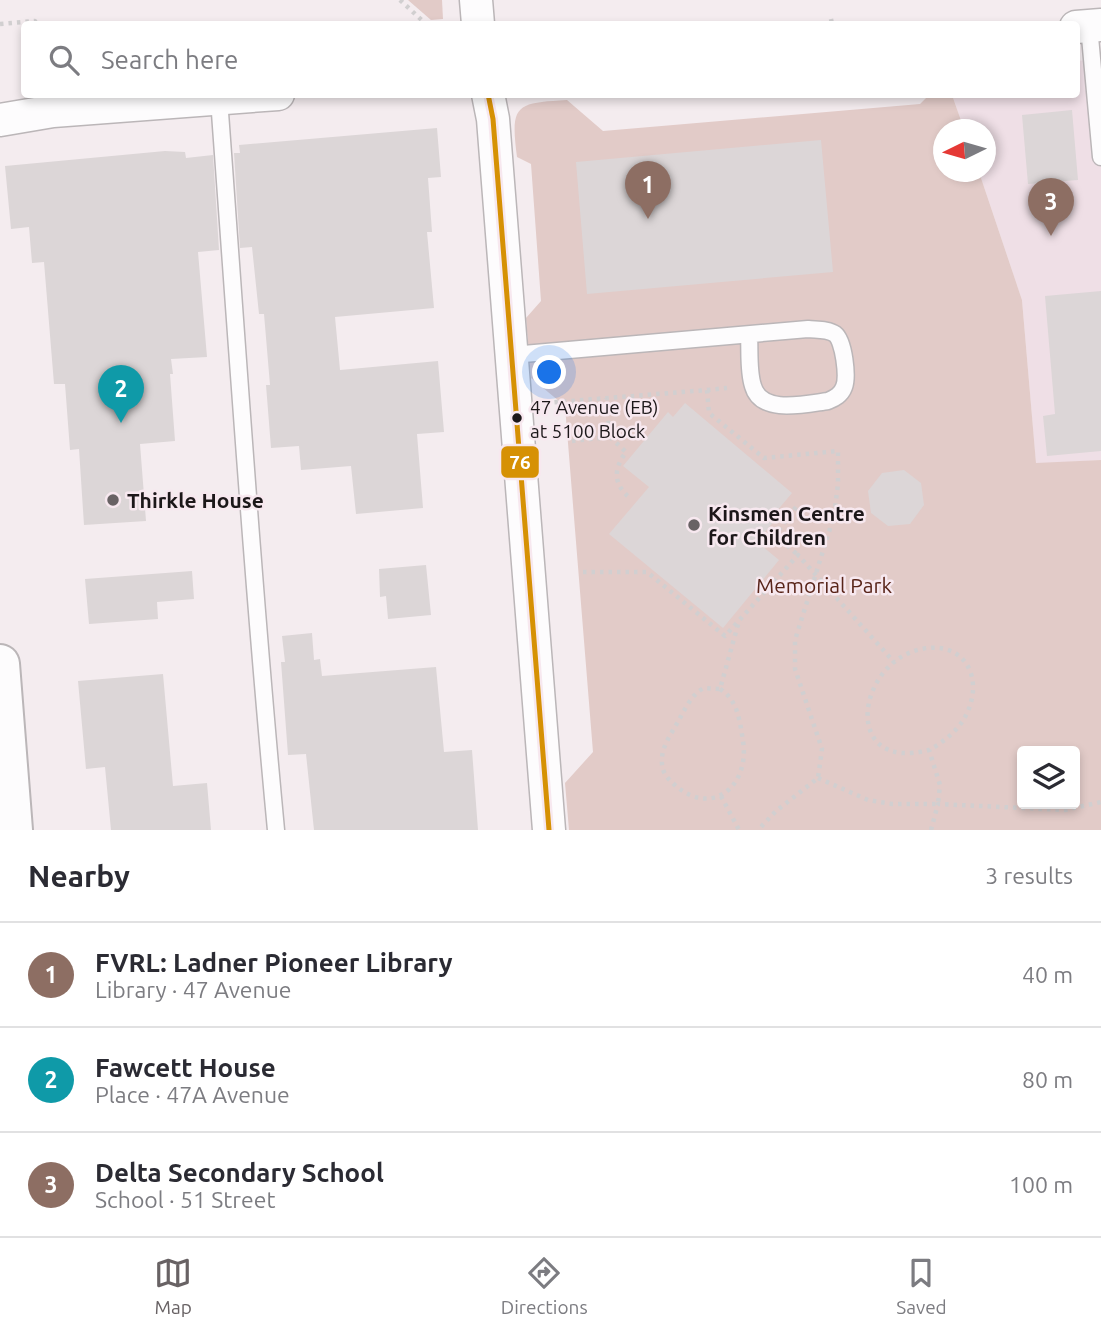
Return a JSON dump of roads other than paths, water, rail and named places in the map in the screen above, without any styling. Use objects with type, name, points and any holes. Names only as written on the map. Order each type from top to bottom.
[{"type":"main road","points":[[0,664],[13,830]]},
{"type":"street","points":[[475,0],[478,21]]},
{"type":"street","points":[[0,120],[53,111],[231,98]]},
{"type":"street","points":[[489,98],[493,120],[549,830]]},
{"type":"lane","points":[[1089,26],[1101,157]]},
{"type":"lane","points":[[219,99],[245,439],[250,543],[276,830]]},
{"type":"lane","points":[[512,355],[808,329],[835,334],[841,341],[846,379],[844,388],[836,398],[828,401],[774,405],[764,402],[753,386],[749,335]]},
{"type":"place","name":"FVRL: Ladner Pioneer Library","points":[[648,219]]},
{"type":"place","name":"Delta Secondary School","points":[[1051,236]]},
{"type":"place","name":"47 Avenue (EB) at 5100 Block","points":[[517,418]]},
{"type":"place","name":"Fawcett House","points":[[121,423]]},
{"type":"place","name":"Thirkle House","points":[[113,500]]},
{"type":"place","name":"Kinsmen Centre for Children","points":[[694,525]]},
{"type":"park label","name":"Memorial Park","points":[[824,585]]}]
